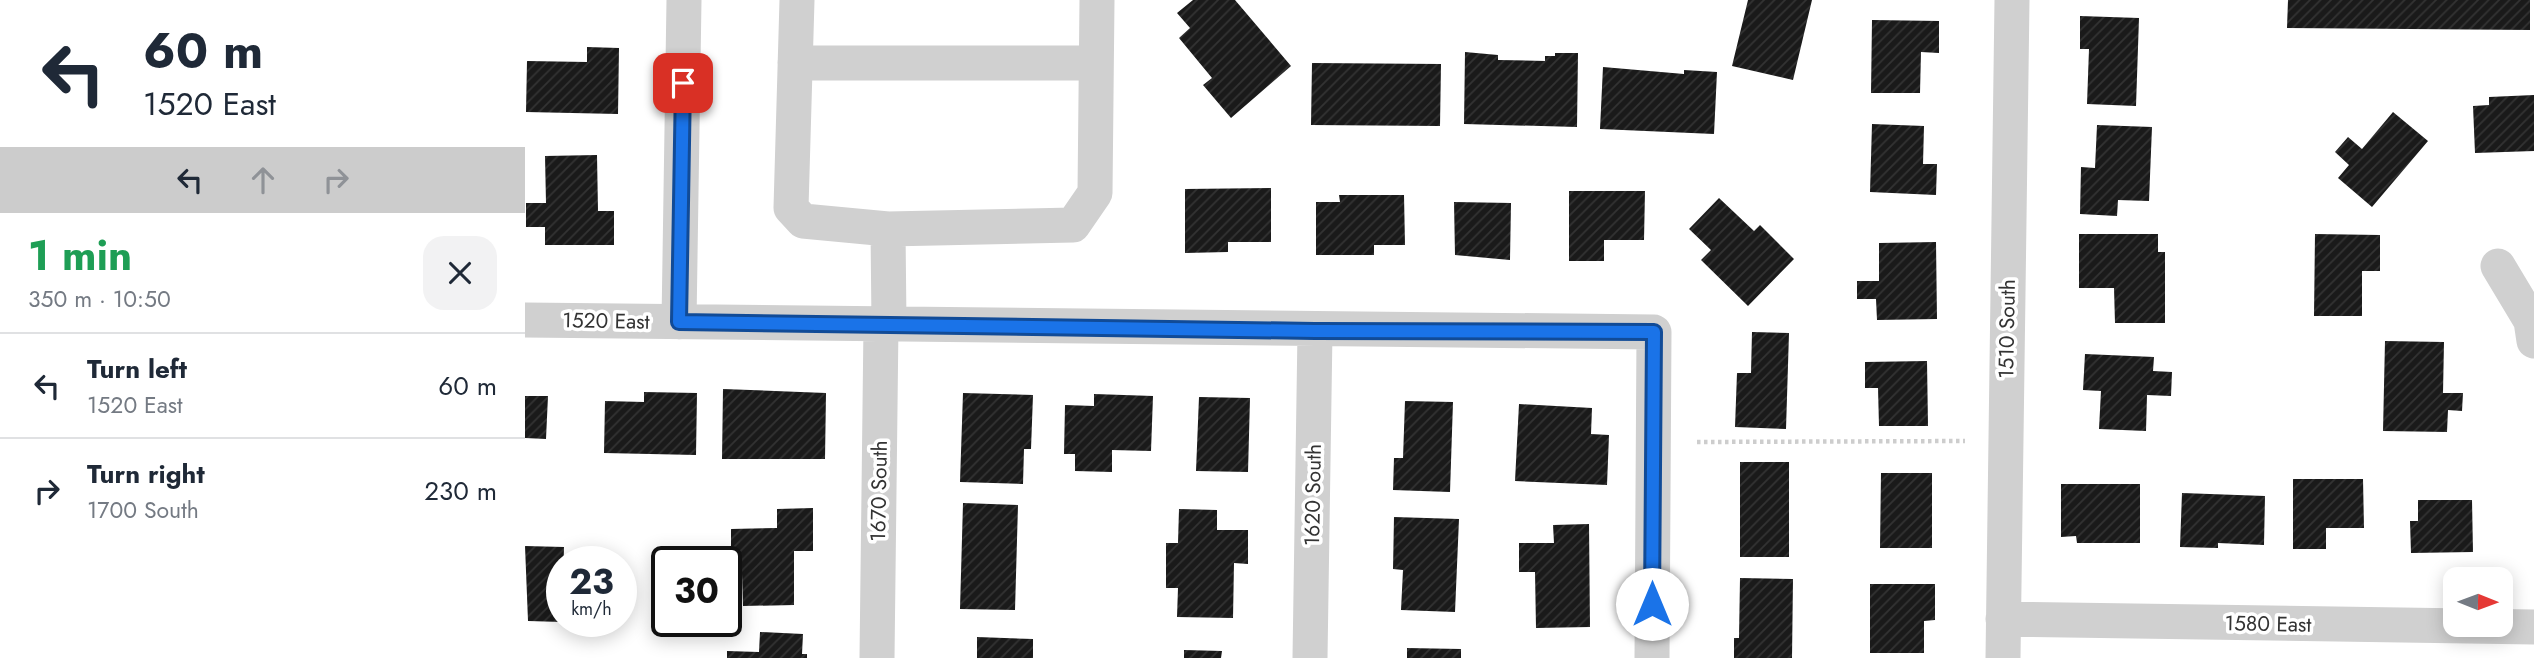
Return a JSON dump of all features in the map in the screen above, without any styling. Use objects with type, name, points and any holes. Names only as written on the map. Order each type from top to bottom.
[{"type":"street","points":[[679,322],[684,0]]},
{"type":"street","points":[[797,0],[791,208],[803,220],[888,229],[1073,225],[1095,193],[1097,0]]},
{"type":"street","name":"1510 South","points":[[2003,658],[2012,0]]},
{"type":"street","points":[[795,62],[1096,63]]},
{"type":"street","name":"1670 South","points":[[877,658],[888,229]]},
{"type":"street","points":[[2498,266],[2531,321],[2534,341]]},
{"type":"street","name":"1520 East","points":[[525,320],[1315,331],[1654,332],[1652,658]]},
{"type":"street","name":"1620 South","points":[[1310,658],[1315,331]]},
{"type":"street","name":"1580 East","points":[[2003,620],[2534,627]]},
{"type":"street","points":[[2533,658],[2534,620]]},
{"type":"path","points":[[1697,442],[1965,441]]},
{"type":"building","points":[[1193,0],[1235,0],[1291,66],[1231,118],[1203,85],[1212,78],[1179,38],[1190,28],[1177,13]]},
{"type":"building","points":[[1748,0],[1812,0],[1793,80],[1732,66]]},
{"type":"building","points":[[2288,0],[2530,0],[2530,30],[2287,28]]},
{"type":"building","points":[[2080,16],[2139,18],[2136,106],[2087,104],[2089,49],[2080,49]]},
{"type":"building","points":[[1872,20],[1939,21],[1939,53],[1921,52],[1920,93],[1871,93]]},
{"type":"building","points":[[587,47],[619,48],[618,114],[526,112],[527,61],[587,62]]},
{"type":"building","points":[[1465,52],[1498,55],[1498,60],[1545,61],[1545,56],[1555,56],[1555,53],[1578,53],[1577,127],[1464,124]]},
{"type":"building","points":[[1312,63],[1441,64],[1440,126],[1311,125]]},
{"type":"building","points":[[1603,67],[1684,74],[1684,70],[1717,72],[1714,134],[1600,129]]},
{"type":"building","points":[[2534,95],[2534,151],[2475,153],[2473,106],[2489,105],[2489,97]]},
{"type":"building","points":[[2393,112],[2428,141],[2372,207],[2338,178],[2349,165],[2335,152],[2348,137],[2362,149]]},
{"type":"building","points":[[1872,124],[1924,126],[1923,164],[1937,164],[1936,195],[1870,192]]},
{"type":"building","points":[[2097,125],[2152,127],[2149,201],[2118,200],[2117,216],[2080,214],[2081,167],[2095,168]]},
{"type":"building","points":[[597,155],[598,211],[614,211],[614,245],[545,245],[545,227],[526,227],[526,203],[546,203],[545,156]]},
{"type":"building","points":[[1271,188],[1271,242],[1228,242],[1228,252],[1185,253],[1185,189]]},
{"type":"building","points":[[1569,191],[1645,191],[1644,240],[1604,240],[1604,261],[1569,261]]},
{"type":"building","points":[[1339,195],[1404,195],[1405,245],[1374,245],[1374,255],[1316,255],[1316,202],[1340,202]]},
{"type":"building","points":[[1719,198],[1754,231],[1760,225],[1794,259],[1748,306],[1701,260],[1711,250],[1689,229]]},
{"type":"building","points":[[1454,202],[1511,203],[1510,260],[1455,255]]},
{"type":"building","points":[[2079,234],[2158,234],[2158,252],[2165,252],[2165,323],[2115,323],[2114,288],[2079,288]]},
{"type":"building","points":[[2315,234],[2380,235],[2380,271],[2362,271],[2362,316],[2314,316]]},
{"type":"building","points":[[1936,242],[1937,319],[1877,320],[1876,299],[1857,299],[1857,281],[1879,281],[1879,243]]},
{"type":"building","points":[[1752,332],[1789,333],[1786,429],[1735,427],[1737,373],[1751,373]]},
{"type":"building","points":[[2385,341],[2444,342],[2443,393],[2463,393],[2462,411],[2448,410],[2447,432],[2383,431]]},
{"type":"building","points":[[2085,354],[2154,357],[2153,371],[2172,372],[2171,396],[2147,395],[2146,431],[2099,429],[2101,391],[2083,390]]},
{"type":"building","points":[[1927,361],[1928,426],[1879,426],[1878,388],[1865,388],[1865,362]]},
{"type":"building","points":[[723,389],[826,393],[825,459],[722,459]]},
{"type":"building","points":[[644,392],[697,393],[696,455],[604,453],[605,401],[644,402]]},
{"type":"building","points":[[963,393],[1033,395],[1031,449],[1024,449],[1023,484],[960,482]]},
{"type":"building","points":[[1094,394],[1153,396],[1151,451],[1112,450],[1112,472],[1075,471],[1075,454],[1064,454],[1065,405],[1094,406]]},
{"type":"building","points":[[525,396],[548,396],[546,439],[525,438]]},
{"type":"building","points":[[1199,397],[1250,398],[1248,472],[1196,471]]},
{"type":"building","points":[[1405,401],[1453,402],[1450,492],[1393,490],[1394,458],[1403,458]]},
{"type":"building","points":[[1519,404],[1592,408],[1591,434],[1609,435],[1607,485],[1515,481]]},
{"type":"building","points":[[1740,462],[1789,462],[1789,557],[1740,557]]},
{"type":"building","points":[[1881,473],[1932,473],[1932,548],[1880,548]]},
{"type":"building","points":[[2293,479],[2363,479],[2364,528],[2326,528],[2326,549],[2293,549]]},
{"type":"building","points":[[2061,484],[2140,484],[2140,543],[2077,543],[2076,536],[2061,537]]},
{"type":"building","points":[[2182,493],[2265,496],[2264,545],[2218,543],[2218,548],[2180,547]]},
{"type":"building","points":[[2418,500],[2472,500],[2473,552],[2411,553],[2410,521],[2418,521]]},
{"type":"building","points":[[963,503],[1018,505],[1015,610],[960,609]]},
{"type":"building","points":[[813,508],[813,551],[794,551],[794,605],[743,606],[742,546],[731,546],[731,529],[777,528],[777,509]]},
{"type":"building","points":[[1179,509],[1217,510],[1217,530],[1248,530],[1248,564],[1234,563],[1233,618],[1177,617],[1178,588],[1166,588],[1166,543],[1178,543]]},
{"type":"building","points":[[1394,517],[1459,519],[1455,612],[1401,610],[1403,570],[1393,569]]},
{"type":"building","points":[[1589,524],[1590,627],[1536,628],[1535,572],[1519,572],[1519,543],[1554,543],[1553,525]]},
{"type":"building","points":[[525,546],[546,547],[546,622],[528,621]]},
{"type":"building","points":[[1740,578],[1793,579],[1792,658],[1734,658],[1734,638],[1739,638]]},
{"type":"building","points":[[1870,584],[1935,584],[1935,620],[1924,621],[1924,653],[1870,653]]},
{"type":"building","points":[[760,632],[803,634],[802,654],[807,654],[807,658],[727,658],[727,651],[759,652]]},
{"type":"building","points":[[977,637],[1033,639],[1033,658],[977,658]]},
{"type":"building","points":[[1407,648],[1461,649],[1461,658],[1407,658]]},
{"type":"building","points":[[1184,650],[1222,651],[1221,658],[1184,658]]},
{"type":"route","points":[[683,83],[679,322],[1315,331],[1654,332],[1652,604]]}]
